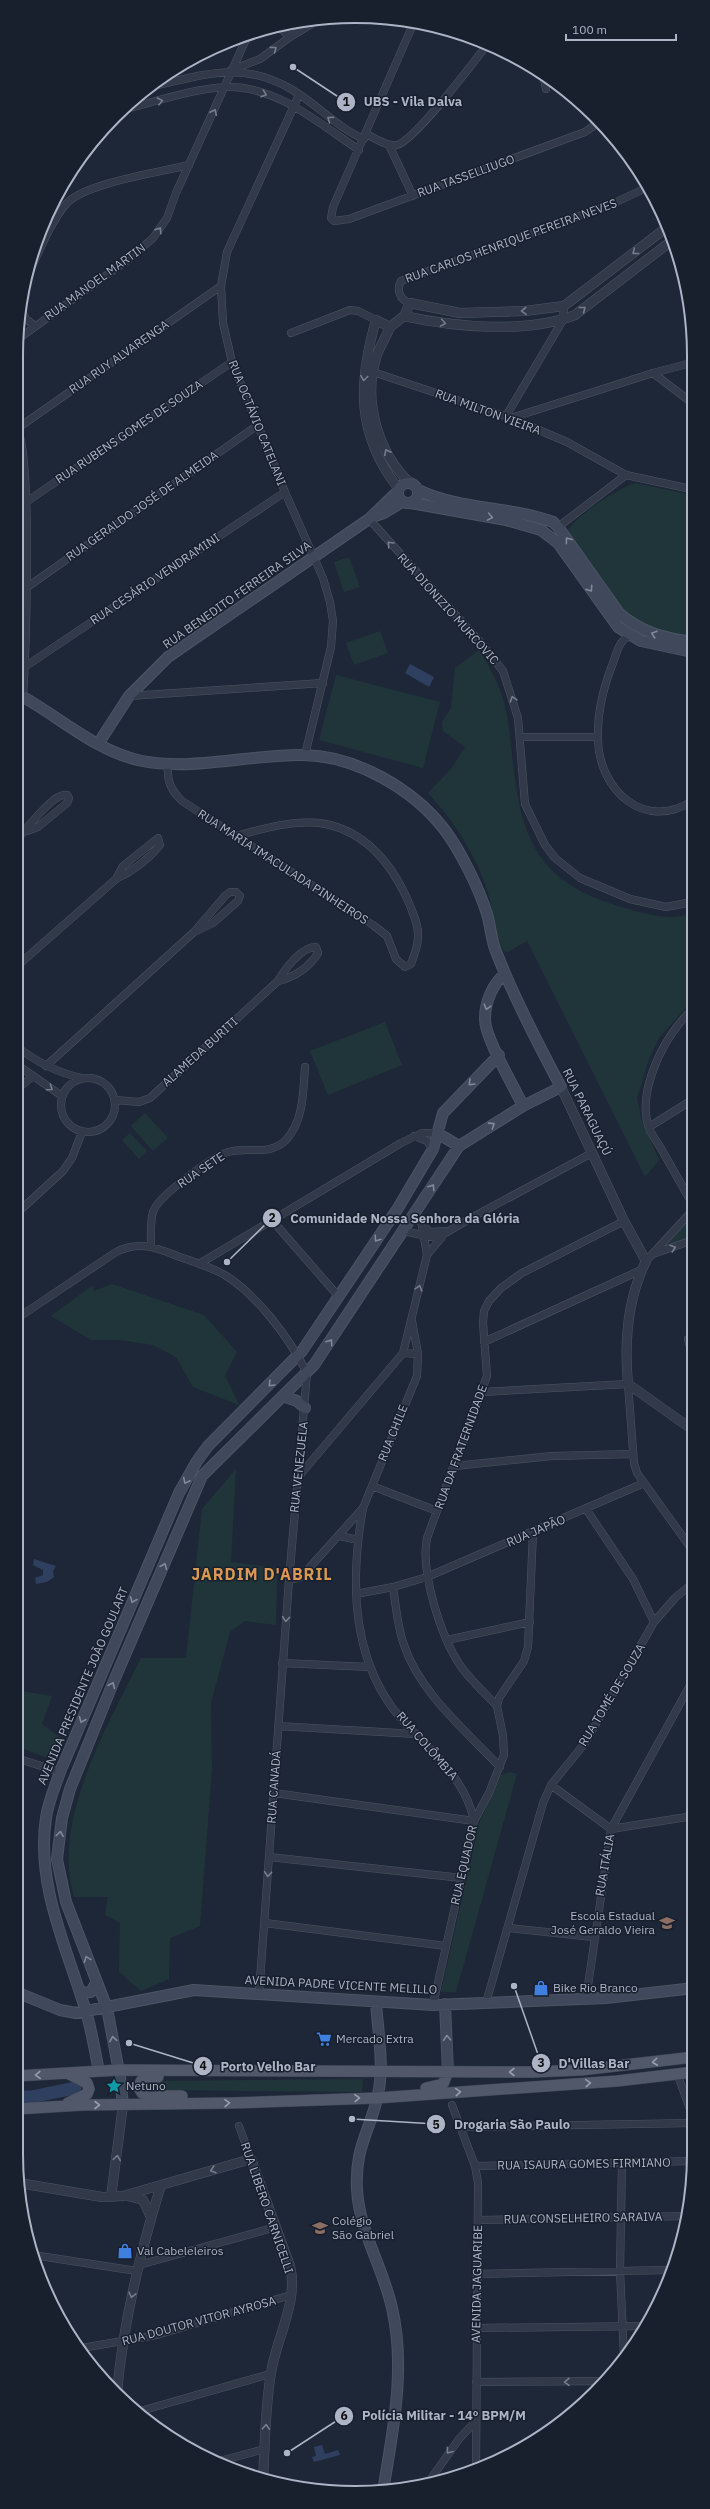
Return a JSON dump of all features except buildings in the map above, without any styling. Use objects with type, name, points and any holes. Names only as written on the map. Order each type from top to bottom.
[{"type":"main road","points":[[687,641],[655,635],[627,621],[619,613],[558,527],[544,519],[446,501],[406,482],[398,490],[406,503],[506,520],[541,530],[558,543],[611,618],[630,636],[655,645],[687,651]]},
{"type":"main road","points":[[406,503],[417,498],[414,486]]},
{"type":"main road","name":"RUA BENEDITO FERREIRA SILVA","points":[[98,744],[129,696],[174,653],[371,518],[398,490]]},
{"type":"main road","name":"RUA BENEDITO FERREIRA SILVA","points":[[371,518],[384,514],[406,503]]},
{"type":"main road","name":"RUA PARAGUAÇÚ","points":[[23,697],[98,744],[119,755],[168,765],[306,755],[349,763],[395,784],[416,799],[445,830],[459,853],[486,913],[495,951],[505,974],[561,1087]]},
{"type":"main road","points":[[505,974],[496,982],[485,1018],[490,1039],[523,1106]]},
{"type":"main road","name":"AVENIDA PRESIDENTE JOÃO GOULART","points":[[99,2071],[86,2011],[51,1901],[44,1848],[48,1808],[60,1772],[189,1474],[208,1446],[299,1356],[398,1208],[433,1149],[440,1118],[448,1106],[499,1055]]},
{"type":"main road","points":[[122,2100],[120,2074],[107,2008],[96,1983],[66,1902],[58,1868],[62,1818],[70,1789],[202,1476],[307,1373],[328,1346],[459,1146],[523,1106],[561,1087]]},
{"type":"main road","points":[[437,1133],[459,1146]]},
{"type":"main road","points":[[282,1373],[289,1380],[286,1393]]},
{"type":"main road","points":[[286,1393],[305,1408]]},
{"type":"main road","points":[[80,1992],[91,1992],[96,1983]]},
{"type":"main road","name":"AVENIDA PADRE VICENTE MELILLO","points":[[23,1995],[60,2010],[86,2011],[194,1990],[433,2005],[586,1999],[687,1989]]},
{"type":"main road","points":[[376,2002],[380,2072],[377,2098],[362,2139],[356,2166],[359,2211],[392,2306],[397,2338],[396,2411],[384,2484]]},
{"type":"main road","points":[[401,2096],[410,2091],[443,2084],[448,2072],[444,2004]]},
{"type":"main road","points":[[23,2076],[99,2071],[120,2074],[581,2070],[687,2058]]},
{"type":"main road","points":[[203,2103],[192,2096],[145,2096],[139,2088],[140,2081],[150,2076],[200,2077],[213,2072]]},
{"type":"main road","points":[[60,2074],[79,2078],[87,2083],[89,2089],[82,2097],[60,2106]]},
{"type":"main road","points":[[23,2109],[122,2100],[203,2103],[377,2098],[678,2076],[687,2074]]},
{"type":"street","points":[[164,84],[231,70],[260,59],[290,36],[306,27]]},
{"type":"street","points":[[133,107],[226,87],[254,90],[293,107],[359,150],[411,28]]},
{"type":"street","points":[[283,31],[290,36]]},
{"type":"street","name":"RUA MANOEL MARTIN","points":[[24,334],[129,259],[153,238],[167,218],[189,165],[226,87],[231,70],[244,42]]},
{"type":"street","points":[[231,70],[272,80],[299,95],[348,132],[365,136],[389,145],[403,142],[418,127],[484,49]]},
{"type":"street","points":[[545,83],[546,89]]},
{"type":"street","name":"RUA OCTÁVIO CATELANI","points":[[299,95],[227,252],[221,286],[223,323],[232,362],[284,492],[323,578],[333,621],[332,648],[306,755]]},
{"type":"street","name":"RUA TASSELLIUGO","points":[[359,150],[332,207],[331,218],[338,222],[413,196],[585,132],[595,125]]},
{"type":"street","points":[[389,145],[413,196]]},
{"type":"street","points":[[37,260],[68,203],[84,191],[189,165]]},
{"type":"street","name":"RUA CARLOS HENRIQUE PEREIRA NEVES","points":[[410,303],[402,299],[399,294],[401,281],[612,204],[643,189]]},
{"type":"street","points":[[414,486],[394,466],[378,433],[373,408],[373,372],[382,344],[390,327],[404,316],[410,303],[460,313],[525,311],[564,306],[663,230]]},
{"type":"street","points":[[404,316],[456,326],[540,324],[563,320],[575,315],[668,244]]},
{"type":"street","name":"RUA RUY ALVARENGA","points":[[23,423],[221,286]]},
{"type":"street","points":[[508,417],[563,320],[564,306]]},
{"type":"street","points":[[291,333],[350,310],[358,311],[390,327]]},
{"type":"street","points":[[25,319],[35,326]]},
{"type":"street","points":[[376,320],[363,381],[364,417],[379,459],[398,490]]},
{"type":"street","points":[[371,339],[382,344]]},
{"type":"street","name":"RUA RUBENS GOMES DE SOUZA","points":[[26,502],[232,362]]},
{"type":"street","points":[[508,417],[687,364]]},
{"type":"street","name":"RUA MILTON VIEIRA","points":[[373,372],[508,417],[567,442],[626,474],[687,488]]},
{"type":"street","points":[[653,373],[687,399]]},
{"type":"street","name":"RUA GERALDO JOSÉ DE ALMEIDA","points":[[26,588],[258,425]]},
{"type":"street","points":[[23,449],[26,502],[26,666],[23,680]]},
{"type":"street","points":[[558,527],[626,474]]},
{"type":"street","name":"RUA CESÁRIO VENDRAMINI","points":[[26,666],[284,492]]},
{"type":"street","name":"RUA DIONIZIO MURCOVIC","points":[[371,518],[482,644],[503,671],[515,704],[520,737],[525,804],[544,845],[558,862],[580,878],[630,899],[666,907],[687,903]]},
{"type":"street","points":[[630,636],[621,642],[601,698],[598,737],[600,755],[607,777],[624,798],[642,810],[659,813],[676,810],[687,804]]},
{"type":"street","points":[[129,696],[323,683]]},
{"type":"street","points":[[520,737],[598,737]]},
{"type":"street","name":"RUA MARIA IMACULADA PINHEIROS","points":[[168,765],[167,777],[171,790],[182,801],[236,836],[374,925],[387,936],[396,959],[405,967],[411,964],[418,938],[416,921],[394,872],[380,855],[366,842],[327,824],[306,823],[263,828],[236,836]]},
{"type":"street","points":[[23,834],[38,827],[67,802],[69,798],[67,795],[60,796],[33,819],[27,831]]},
{"type":"street","points":[[23,961],[116,879],[131,872],[155,852],[160,845],[158,838],[123,866],[116,879]]},
{"type":"street","points":[[46,1066],[194,932],[225,896],[230,892],[236,892],[240,896],[238,901],[213,924],[194,932]]},
{"type":"street","name":"ALAMEDA BURITI","points":[[115,1100],[139,1102],[150,1098],[278,981],[290,964],[307,950],[316,947],[318,953],[314,959],[289,979],[278,981]]},
{"type":"street","points":[[687,1016],[671,1035],[660,1054],[648,1087],[649,1127],[687,1196]]},
{"type":"street","points":[[23,1051],[46,1066],[81,1078],[90,1078],[102,1082],[112,1091],[115,1100],[112,1118],[107,1125],[100,1130],[82,1132],[66,1122],[61,1110],[62,1096],[66,1088],[81,1078]]},
{"type":"street","name":"RUA SETE","points":[[151,1245],[153,1211],[162,1197],[210,1162],[228,1152],[266,1151],[286,1140],[293,1131],[301,1112],[305,1067]]},
{"type":"street","points":[[23,1069],[62,1096]]},
{"type":"street","points":[[23,1084],[33,1076]]},
{"type":"street","name":"RUA PARAGUAÇÚ","points":[[561,1087],[624,1221],[650,1258]]},
{"type":"street","points":[[649,1127],[687,1103]]},
{"type":"street","points":[[23,1208],[64,1171],[72,1158],[82,1132]]},
{"type":"street","points":[[199,1264],[271,1219],[413,1136],[437,1133]]},
{"type":"street","points":[[413,1136],[424,1140],[433,1149]]},
{"type":"street","points":[[427,1255],[449,1230],[592,1153]]},
{"type":"street","points":[[413,1215],[422,1226],[434,1233],[449,1230]]},
{"type":"street","points":[[687,1216],[641,1270],[636,1281],[626,1334],[633,1454],[637,1472],[644,1484],[687,1543]]},
{"type":"street","points":[[271,1219],[339,1297]]},
{"type":"street","name":"RUA DA FRATERNIDADE","points":[[497,1706],[461,1667],[447,1640],[427,1577],[424,1552],[437,1511],[455,1466],[487,1376],[484,1342],[484,1310],[501,1288],[522,1273],[624,1221]]},
{"type":"street","points":[[298,1476],[403,1353],[427,1255],[422,1226]]},
{"type":"street","points":[[403,1231],[424,1237],[437,1238],[443,1236]]},
{"type":"street","points":[[650,1258],[687,1243]]},
{"type":"street","points":[[23,1314],[120,1250],[131,1246],[151,1245]]},
{"type":"street","name":"RUA VENEZUELA","points":[[151,1245],[222,1274],[240,1286],[263,1309],[299,1356],[307,1373],[289,1580]]},
{"type":"street","points":[[484,1342],[641,1270]]},
{"type":"street","name":"RUA CHILE","points":[[289,1580],[301,1577],[340,1536],[363,1508],[417,1376],[418,1354],[412,1321]]},
{"type":"street","points":[[403,1353],[418,1354]]},
{"type":"street","points":[[482,1392],[628,1384],[687,1426]]},
{"type":"street","points":[[455,1466],[552,1456],[633,1454]]},
{"type":"street","name":"RUA JAPÃO","points":[[356,1594],[393,1587],[427,1577],[644,1484]]},
{"type":"street","points":[[372,1486],[437,1511]]},
{"type":"street","name":"RUA COLÔMBIA","points":[[363,1508],[358,1540],[356,1594],[362,1641],[370,1667],[402,1719],[451,1771],[461,1786],[472,1811],[474,1821]]},
{"type":"street","points":[[586,1509],[633,1579],[654,1622]]},
{"type":"street","points":[[497,1706],[504,1690],[524,1661],[528,1647],[532,1532]]},
{"type":"street","points":[[340,1536],[358,1540]]},
{"type":"street","name":"RUA CANADÁ","points":[[259,1994],[289,1580]]},
{"type":"street","points":[[393,1587],[399,1629],[404,1646],[422,1679],[440,1705],[500,1767]]},
{"type":"street","name":"RUA TOMÉ DE SOUZA","points":[[486,2003],[509,1928],[543,1803],[551,1785],[585,1743],[654,1622],[687,1589]]},
{"type":"street","points":[[447,1640],[530,1622]]},
{"type":"street","points":[[282,1663],[370,1667]]},
{"type":"street","name":"RUA ITÁLIA","points":[[586,1999],[593,1937],[611,1829],[687,1691]]},
{"type":"street","name":"RUA EQUADOR","points":[[433,2005],[474,1821],[500,1767],[504,1755],[503,1736],[497,1706]]},
{"type":"street","points":[[278,1726],[416,1734]]},
{"type":"street","points":[[23,1760],[60,1772]]},
{"type":"street","points":[[551,1785],[611,1829],[687,1817]]},
{"type":"street","points":[[274,1793],[474,1821]]},
{"type":"street","points":[[269,1857],[462,1878]]},
{"type":"street","points":[[265,1923],[446,1946]]},
{"type":"street","points":[[509,1928],[593,1937]]},
{"type":"street","points":[[678,2076],[687,2101]]},
{"type":"street","points":[[111,2197],[122,2100]]},
{"type":"street","name":"AVENIDA JAGUARIBE","points":[[452,2105],[475,2166],[478,2183],[476,2274],[476,2463]]},
{"type":"street","points":[[462,2129],[474,2127],[687,2123]]},
{"type":"street","name":"RUA LIBERO CARNICELLI","points":[[239,2126],[291,2270],[291,2295],[270,2374],[263,2473]]},
{"type":"street","points":[[25,2184],[111,2197],[128,2196],[251,2159]]},
{"type":"street","name":"RUA ISAURA GOMES FIRMIANO","points":[[475,2166],[687,2161]]},
{"type":"street","points":[[622,2162],[620,2272],[624,2348]]},
{"type":"street","points":[[118,2386],[121,2343],[138,2268],[161,2185]]},
{"type":"street","points":[[128,2196],[143,2200],[151,2217]]},
{"type":"street","name":"RUA CONSELHEIRO SARAIVA","points":[[478,2220],[681,2216]]},
{"type":"street","points":[[40,2257],[138,2268],[276,2227]]},
{"type":"street","points":[[476,2274],[666,2270]]},
{"type":"street","name":"RUA DOUTOR VITOR AYROSA","points":[[86,2348],[121,2343],[157,2335],[291,2295]]},
{"type":"street","points":[[477,2328],[639,2326]]},
{"type":"street","points":[[144,2410],[270,2374]]},
{"type":"street","points":[[476,2382],[597,2381]]},
{"type":"street","points":[[433,2477],[459,2439],[475,2422]]},
{"type":"street","points":[[225,2460],[264,2449]]},
{"type":"green space","points":[[636,483],[687,494],[687,637],[653,632],[629,618],[566,533],[579,518],[588,511],[608,497]]},
{"type":"green space","points":[[349,557],[360,587],[344,592],[334,562]]},
{"type":"green space","points":[[380,631],[388,653],[354,665],[346,643]]},
{"type":"green space","points":[[479,650],[494,675],[506,712],[519,805],[526,829],[537,851],[552,870],[574,887],[603,901],[618,906],[660,916],[674,917],[687,915],[687,1007],[659,1038],[649,1059],[637,1098],[642,1121],[659,1160],[645,1177],[527,941],[506,953],[496,931],[487,890],[470,850],[455,826],[428,793],[451,769],[465,747],[443,731],[442,722],[451,708],[455,668]]},
{"type":"green space","points":[[336,675],[440,702],[423,768],[319,740]]},
{"type":"green space","points":[[385,1022],[402,1065],[328,1095],[310,1051]]},
{"type":"green space","points":[[145,1113],[168,1138],[153,1151],[131,1126]]},
{"type":"green space","points":[[130,1133],[147,1151],[139,1159],[122,1140]]},
{"type":"green space","points":[[687,1220],[687,1240],[665,1247]]},
{"type":"green space","points":[[112,1284],[204,1315],[237,1352],[225,1375],[239,1405],[193,1387],[176,1357],[153,1345],[121,1340],[91,1340],[51,1316],[93,1285],[94,1291]]},
{"type":"green space","points":[[236,1469],[231,1562],[277,1568],[276,1625],[245,1621],[230,1632],[211,1703],[212,1769],[200,1926],[170,1938],[169,1979],[141,1991],[119,1972],[120,1923],[105,1915],[108,1897],[74,1897],[69,1867],[70,1837],[76,1805],[86,1774],[113,1713],[141,1658],[186,1658],[202,1509]]},
{"type":"green space","points":[[23,1691],[52,1696],[42,1724],[62,1739],[53,1760],[23,1749]]},
{"type":"green space","points":[[510,1772],[517,1774],[456,1992],[441,1992],[479,1823],[501,1775]]},
{"type":"green space","points":[[363,2079],[362,2092],[154,2090],[155,2081]]},
{"type":"water","points":[[410,664],[434,677],[429,687],[405,673]]},
{"type":"water","points":[[34,1559],[56,1566],[53,1571],[54,1577],[47,1582],[36,1584],[35,1578],[43,1575],[43,1570],[33,1565]]},
{"type":"water","points":[[322,2445],[325,2454],[338,2450],[340,2455],[314,2462],[312,2457],[316,2456],[314,2447]]},
{"type":"waterway","points":[[23,2097],[31,2097],[75,2088]]},
{"type":"place","name":"UBS - Vila Dalva","points":[[293,67]]},
{"type":"place","name":"Comunidade Nossa Senhora da Glória","points":[[227,1262]]},
{"type":"place","name":"Escola Estadual José Geraldo Vieira","points":[[667,1923]]},
{"type":"place","name":"D'Villas Bar","points":[[514,1986]]},
{"type":"place","name":"Bike Rio Branco","points":[[541,1988]]},
{"type":"place","name":"Mercado Extra","points":[[324,2039]]},
{"type":"place","name":"Porto Velho Bar","points":[[129,2043]]},
{"type":"place","name":"Netuno","points":[[114,2086]]},
{"type":"place","name":"Drogaria São Paulo","points":[[352,2119]]},
{"type":"place","name":"Colégio São Gabriel","points":[[320,2228]]},
{"type":"place","name":"Val Cabeleleiros","points":[[125,2251]]},
{"type":"place","name":"Polícia Militar - 14º BPM/M","points":[[287,2453]]},
{"type":"district","name":"JARDIM D'ABRIL","points":[[262,1574]]}]
